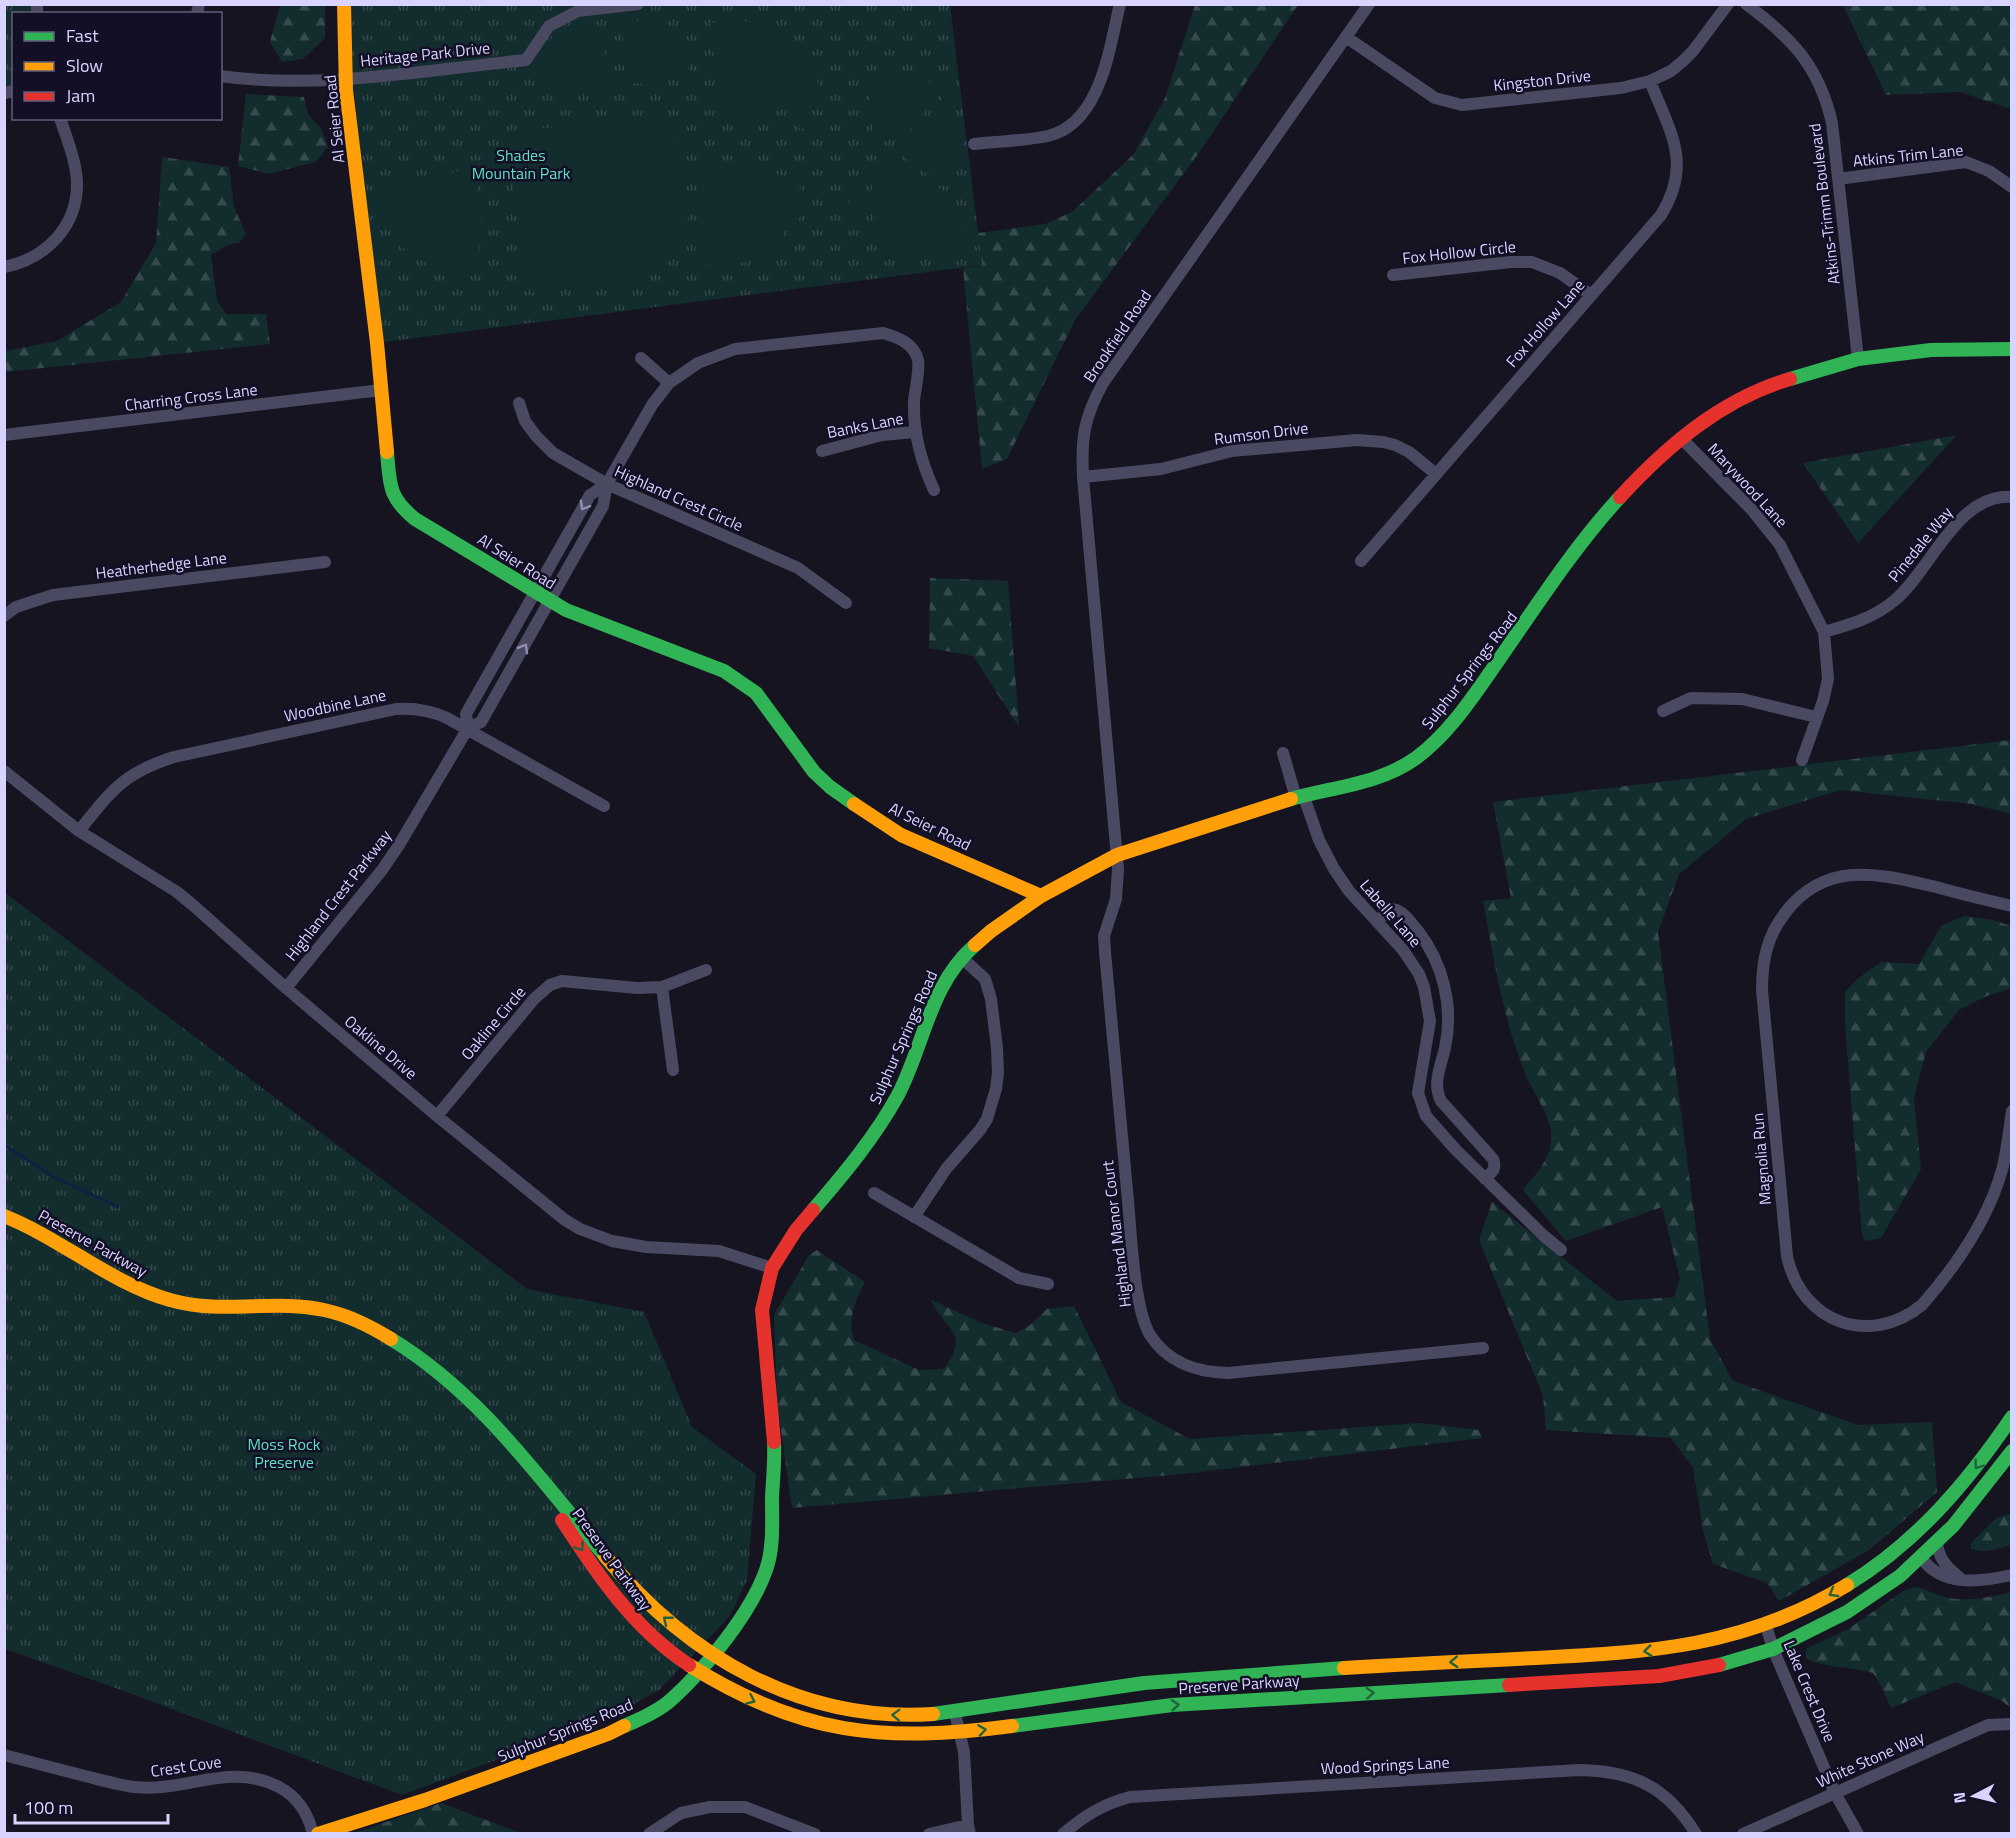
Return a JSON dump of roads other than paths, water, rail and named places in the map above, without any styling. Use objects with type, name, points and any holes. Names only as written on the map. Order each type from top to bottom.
[{"type":"street","name":"Al Seier Road","points":[[344,4],[345,79],[377,343],[390,488],[403,509],[415,519],[468,549],[550,601],[640,640],[724,671],[756,693],[814,772],[830,787],[902,835],[1041,896]]},
{"type":"street","name":"Heritage Park Drive","points":[[222,76],[251,80],[345,79],[525,60],[549,26],[578,11],[638,4]]},
{"type":"street","name":"Brookfield Road","points":[[1117,855],[1083,477],[1084,426],[1091,404],[1103,382],[1369,4]]},
{"type":"street","name":"Kingston Drive","points":[[1346,37],[1435,98],[1462,105],[1622,88],[1650,81],[1683,61],[1728,4]]},
{"type":"street","name":"Atkins-Trimm Boulevard","points":[[1746,4],[1784,34],[1799,50],[1809,62],[1820,84],[1832,123],[1858,359]]},
{"type":"street","points":[[974,144],[1049,136],[1064,129],[1084,113],[1101,82],[1118,5]]},
{"type":"street","name":"Fox Hollow Lane","points":[[1361,561],[1660,215],[1674,189],[1677,176],[1676,150],[1650,81]]},
{"type":"street","points":[[4,267],[26,261],[40,253],[52,244],[71,217],[77,181],[61,120]]},
{"type":"street","name":"Atkins Trim Lane","points":[[1838,179],[1966,162],[1989,171],[2012,187]]},
{"type":"street","name":"Fox Hollow Circle","points":[[1394,275],[1511,262],[1532,262],[1552,268],[1591,295]]},
{"type":"street","name":"Highland Crest Parkway","points":[[286,988],[393,854],[468,728],[482,722],[603,506],[607,484],[637,428],[669,383],[699,363],[735,349],[883,333],[904,341],[918,360],[914,403],[915,432],[925,470],[934,490]]},
{"type":"street","name":"Sulphur Springs Road","points":[[318,1833],[425,1800],[608,1734],[648,1715],[671,1700],[713,1656],[748,1606],[767,1568],[771,1541],[774,1446],[762,1310],[772,1268],[796,1230],[850,1167],[875,1133],[898,1094],[937,995],[961,957],[991,931],[1041,896],[1117,855],[1300,797],[1361,783],[1393,771],[1416,758],[1451,725],[1473,697],[1594,527],[1634,483],[1681,438],[1702,422],[1745,396],[1767,386],[1858,359],[1931,350],[2012,349]]},
{"type":"street","points":[[641,358],[669,383]]},
{"type":"street","name":"Charring Cross Lane","points":[[4,435],[381,390]]},
{"type":"street","name":"Highland Crest Circle","points":[[519,403],[525,421],[536,436],[554,453],[607,484],[798,568],[846,603]]},
{"type":"street","name":"Banks Lane","points":[[822,451],[882,435],[915,432]]},
{"type":"street","name":"Marywood Lane","points":[[1681,438],[1752,510],[1780,545],[1824,632],[1828,679],[1802,760]]},
{"type":"street","name":"Rumson Drive","points":[[1083,477],[1161,469],[1232,451],[1357,440],[1395,445],[1409,452],[1436,474]]},
{"type":"street","name":"Highland Crest Parkway","points":[[468,728],[466,714],[534,591],[590,495],[607,484]]},
{"type":"street","name":"Pinedale Way","points":[[1824,632],[1865,619],[1895,600],[1913,583],[1966,514],[1982,502],[2012,497]]},
{"type":"street","points":[[568,533],[582,541]]},
{"type":"street","name":"Heatherhedge Lane","points":[[4,615],[16,607],[53,595],[325,562]]},
{"type":"street","points":[[497,658],[512,667]]},
{"type":"street","points":[[1663,711],[1691,698],[1742,699],[1816,717]]},
{"type":"street","name":"Woodbine Lane","points":[[79,831],[110,793],[135,772],[152,764],[174,757],[396,709],[422,709],[434,712],[468,728],[604,806]]},
{"type":"street","name":"Labelle Lane","points":[[1283,753],[1300,797],[1334,869],[1349,891],[1404,950],[1419,974],[1424,987],[1430,1021],[1418,1093],[1426,1116],[1485,1179],[1560,1250]]},
{"type":"street","name":"Oakline Drive","points":[[4,771],[79,831],[177,892],[437,1116],[565,1220],[580,1229],[612,1241],[639,1246],[719,1251],[772,1268]]},
{"type":"street","name":"Highland Manor Court","points":[[1117,855],[1118,884],[1116,899],[1104,936],[1105,952],[1135,1268],[1143,1318],[1158,1347],[1182,1365],[1197,1370],[1220,1373],[1483,1348]]},
{"type":"street","name":"Magnolia Run","points":[[2012,906],[1899,879],[1857,874],[1831,880],[1811,890],[1789,908],[1773,932],[1764,956],[1762,990],[1787,1256],[1790,1270],[1804,1297],[1818,1310],[1840,1321],[1860,1326],[1874,1326],[1895,1321],[1922,1305],[1957,1259],[1986,1210],[2002,1170],[2012,1110]]},
{"type":"street","points":[[1377,922],[1390,909],[1402,913],[1429,945],[1439,966],[1444,984],[1448,1019],[1446,1047],[1436,1086],[1441,1101],[1493,1159],[1494,1170],[1485,1179]]},
{"type":"street","points":[[914,1217],[946,1169],[980,1130],[987,1119],[996,1089],[997,1057],[991,999],[985,979],[961,957]]},
{"type":"street","name":"Oakline Circle","points":[[437,1116],[534,999],[550,985],[562,981],[574,981],[629,988],[662,987],[706,970]]},
{"type":"street","points":[[662,987],[673,1070]]},
{"type":"street","points":[[874,1192],[1019,1278],[1048,1284]]},
{"type":"street","name":"Preserve Parkway","points":[[4,1216],[42,1232],[127,1283],[158,1296],[219,1308],[292,1307],[326,1311],[359,1322],[398,1344],[438,1371],[475,1404],[514,1445],[611,1563],[648,1603],[713,1656],[784,1692],[829,1707],[857,1712],[895,1715],[955,1713],[1160,1681],[1644,1652],[1714,1641],[1796,1613],[1831,1595],[1908,1542],[1975,1470],[2012,1417]]},
{"type":"street","name":"Preserve Parkway","points":[[514,1445],[580,1548],[615,1596],[659,1644],[699,1672],[745,1698],[795,1719],[845,1731],[888,1735],[960,1733],[1172,1705],[1659,1676],[1709,1668],[1773,1649],[1847,1612],[1900,1576],[1953,1526],[2012,1451]]},
{"type":"street","points":[[1937,1541],[1938,1553],[1945,1565],[1963,1581]]},
{"type":"street","points":[[1920,1557],[1934,1571],[1963,1581],[1988,1580],[2012,1575]]},
{"type":"street","name":"Lake Crest Drive","points":[[1766,1625],[1773,1649],[1835,1793],[1858,1833]]},
{"type":"street","points":[[929,1833],[969,1829],[964,1752],[955,1713]]},
{"type":"street","name":"White Stone Way","points":[[1743,1833],[1988,1725],[2012,1724]]},
{"type":"street","name":"Crest Cove","points":[[4,1755],[132,1787],[163,1787],[228,1776],[254,1777],[282,1788],[293,1796],[306,1813],[313,1833]]},
{"type":"street","name":"Wood Springs Lane","points":[[1063,1833],[1092,1811],[1130,1797],[1580,1770],[1617,1773],[1648,1784],[1676,1806],[1696,1833]]},
{"type":"street","points":[[649,1833],[681,1813],[710,1807],[745,1807],[815,1833]]},
{"type":"waterway","points":[[4,1145],[54,1177],[118,1207]]},
{"type":"park label","name":"Shades Mountain Park","points":[[521,164]]},
{"type":"park label","name":"Moss Rock Preserve","points":[[284,1453]]}]
